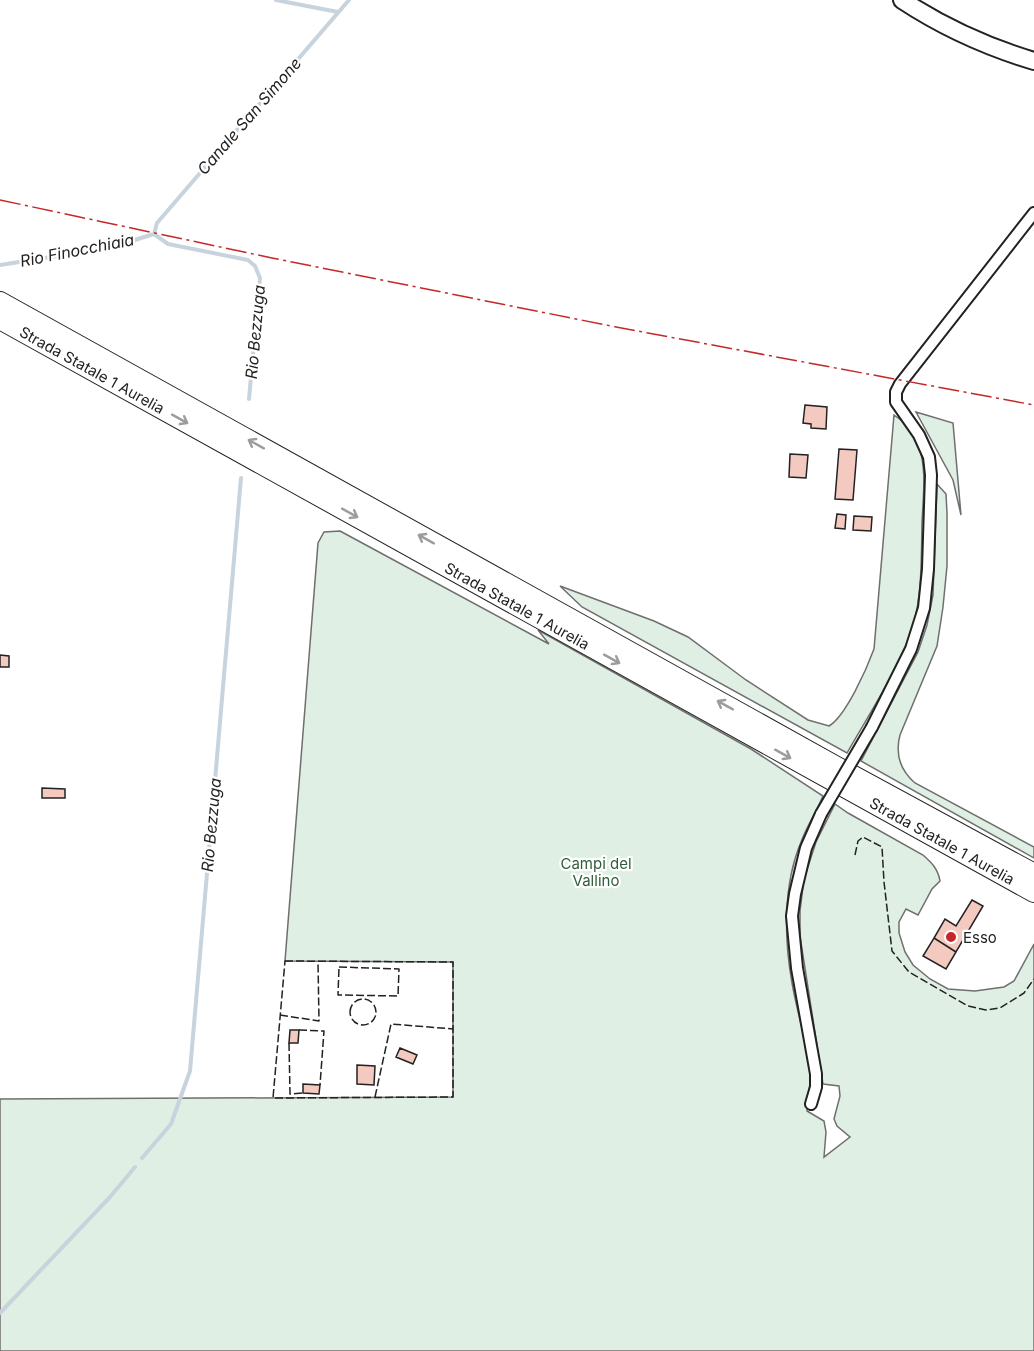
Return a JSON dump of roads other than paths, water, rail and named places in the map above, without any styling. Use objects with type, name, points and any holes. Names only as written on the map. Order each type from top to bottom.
[{"type":"highway","name":"Strada Statale 1 Aurelia","points":[[0,302],[1034,874]]},
{"type":"highway","name":"Strada Statale 1 Aurelia","points":[[0,319],[1034,892]]},
{"type":"main road","points":[[902,0],[949,28],[1034,61]]},
{"type":"street","points":[[811,1104],[816,1087],[816,1074],[794,950],[792,916],[795,894],[806,848],[821,814],[872,727],[911,649],[924,608],[928,569],[931,475],[929,457],[919,435],[894,398],[900,384],[1034,213]]},
{"type":"waterway","points":[[276,0],[338,12]]},
{"type":"waterway","name":"Canale San Simone","points":[[154,234],[157,223],[349,0]]},
{"type":"waterway","name":"Rio Bezzuga","points":[[154,234],[168,244],[248,260],[255,266],[260,278],[249,399]]},
{"type":"waterway","name":"Rio Finocchiaia","points":[[0,265],[109,248],[154,234]]},
{"type":"waterway","name":"Rio Bezzuga","points":[[142,1158],[171,1124],[190,1071],[241,478]]},
{"type":"waterway","name":"Rio Bezzuga","points":[[0,1313],[110,1197],[135,1167]]},
{"type":"place","name":"Esso","points":[[951,937]]},
{"type":"park label","name":"Campi del Vallino","points":[[596,872]]}]
